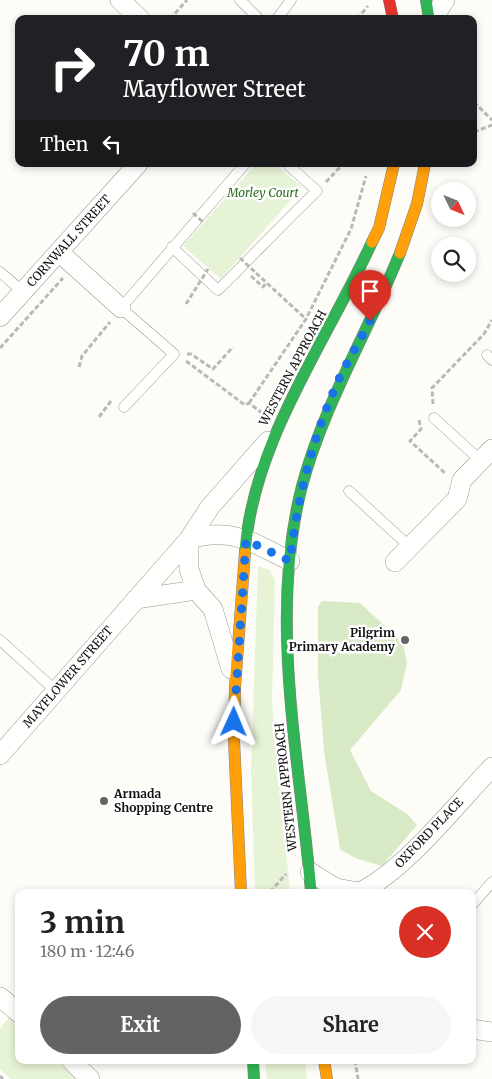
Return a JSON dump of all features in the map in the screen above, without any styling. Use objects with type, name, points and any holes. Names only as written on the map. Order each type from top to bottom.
[{"type":"main road","points":[[389,0],[392,15]]},
{"type":"main road","points":[[426,0],[428,15]]},
{"type":"main road","name":"WESTERN APPROACH","points":[[241,889],[239,812],[234,740],[235,686],[246,540],[257,486],[276,430],[350,291],[379,228],[393,167]]},
{"type":"main road","name":"WESTERN APPROACH","points":[[311,889],[294,736],[288,615],[290,561],[294,524],[309,461],[339,380],[389,282],[415,212],[424,167]]},
{"type":"main road","points":[[253,1064],[254,1079]]},
{"type":"main road","points":[[319,1079],[320,1064]]},
{"type":"main road","points":[[325,1064],[327,1079]]},
{"type":"street","points":[[120,0],[136,15]]},
{"type":"street","points":[[436,15],[445,0]]},
{"type":"street","name":"CORNWALL STREET","points":[[0,317],[60,253],[135,167]]},
{"type":"street","points":[[60,253],[122,308]]},
{"type":"street","name":"MAYFLOWER STREET","points":[[0,755],[189,539],[210,507],[276,430]]},
{"type":"street","points":[[395,562],[457,499],[462,480],[486,455]]},
{"type":"street","points":[[235,686],[213,609],[196,590],[189,569],[189,539],[210,533],[225,534],[246,540],[290,561]]},
{"type":"street","points":[[136,599],[196,590]]},
{"type":"street","name":"OXFORD PLACE","points":[[366,889],[378,884],[402,862],[492,767]]},
{"type":"street","name":"OXFORD PLACE","points":[[310,872],[336,888],[342,889]]},
{"type":"street","points":[[0,997],[15,1010]]},
{"type":"street","points":[[476,1030],[492,1032]]},
{"type":"street","points":[[75,1064],[90,1079]]},
{"type":"lane","points":[[240,0],[255,15]]},
{"type":"lane","points":[[280,15],[292,0]]},
{"type":"lane","points":[[124,407],[174,354],[122,308],[172,247],[243,167]]},
{"type":"lane","points":[[172,247],[218,290],[240,263],[317,191],[290,167]]},
{"type":"lane","points":[[0,272],[23,292]]},
{"type":"lane","points":[[434,418],[486,455]]},
{"type":"lane","points":[[349,491],[409,546]]},
{"type":"lane","points":[[0,640],[56,691]]},
{"type":"lane","points":[[476,900],[492,882]]},
{"type":"path","points":[[174,15],[187,0]]},
{"type":"path","points":[[359,15],[368,5]]},
{"type":"path","points":[[477,105],[492,120]]},
{"type":"path","points":[[477,131],[492,125]]},
{"type":"path","points":[[326,182],[340,167]]},
{"type":"path","points":[[174,354],[194,365],[245,405],[249,403],[306,319],[351,229],[367,173]]},
{"type":"path","points":[[193,213],[204,223]]},
{"type":"path","points":[[240,263],[256,273],[306,319]]},
{"type":"path","points":[[240,263],[263,287],[266,283]]},
{"type":"path","points":[[0,348],[74,265]]},
{"type":"path","points":[[186,304],[208,269]]},
{"type":"path","points":[[79,367],[82,356],[122,308]]},
{"type":"path","points":[[432,388],[484,334],[492,320]]},
{"type":"path","points":[[174,354],[191,354],[213,369],[233,347]]},
{"type":"path","points":[[99,417],[113,398]]},
{"type":"path","points":[[249,403],[276,430]]},
{"type":"path","points":[[410,441],[461,489]]},
{"type":"path","points":[[355,1064],[358,1079]]},
{"type":"path","points":[[0,1076],[3,1079]]},
{"type":"green space","name":"Morley Court","points":[[253,167],[279,167],[302,187],[221,279],[183,246]]},
{"type":"green space","points":[[258,566],[270,570],[275,581],[272,702],[290,889],[255,889],[251,770]]},
{"type":"green space","points":[[322,601],[360,603],[403,643],[407,663],[401,690],[350,750],[371,791],[407,814],[417,825],[382,866],[355,858],[340,849],[324,751],[318,674],[318,607]]},
{"type":"green space","points":[[9,1017],[15,1022],[15,1064],[60,1064],[77,1079],[11,1079],[0,1069],[0,1029]]},
{"type":"green space","points":[[265,1064],[305,1064],[307,1079],[267,1079]]},
{"type":"traffic: fast","points":[[426,0],[428,15]]},
{"type":"traffic: fast","points":[[245,552],[251,511],[262,471],[277,431],[314,354],[372,242]]},
{"type":"traffic: fast","points":[[311,889],[294,740],[287,638],[292,536],[302,486],[322,426],[400,253]]},
{"type":"traffic: fast","points":[[253,1064],[254,1079]]},
{"type":"traffic: slow","points":[[372,242],[379,228],[393,167]]},
{"type":"traffic: slow","points":[[400,253],[417,204],[424,167]]},
{"type":"traffic: slow","points":[[241,889],[234,740],[235,687],[245,552]]},
{"type":"traffic: slow","points":[[325,1064],[327,1079]]},
{"type":"traffic: jam","points":[[389,0],[392,15]]},
{"type":"place","name":"Pilgrim Primary Academy","points":[[405,640]]},
{"type":"place","name":"Armada Shopping Centre","points":[[104,801]]},
{"type":"route","points":[[234,722],[246,540],[290,561],[294,524],[309,461],[339,380],[370,321]]}]
